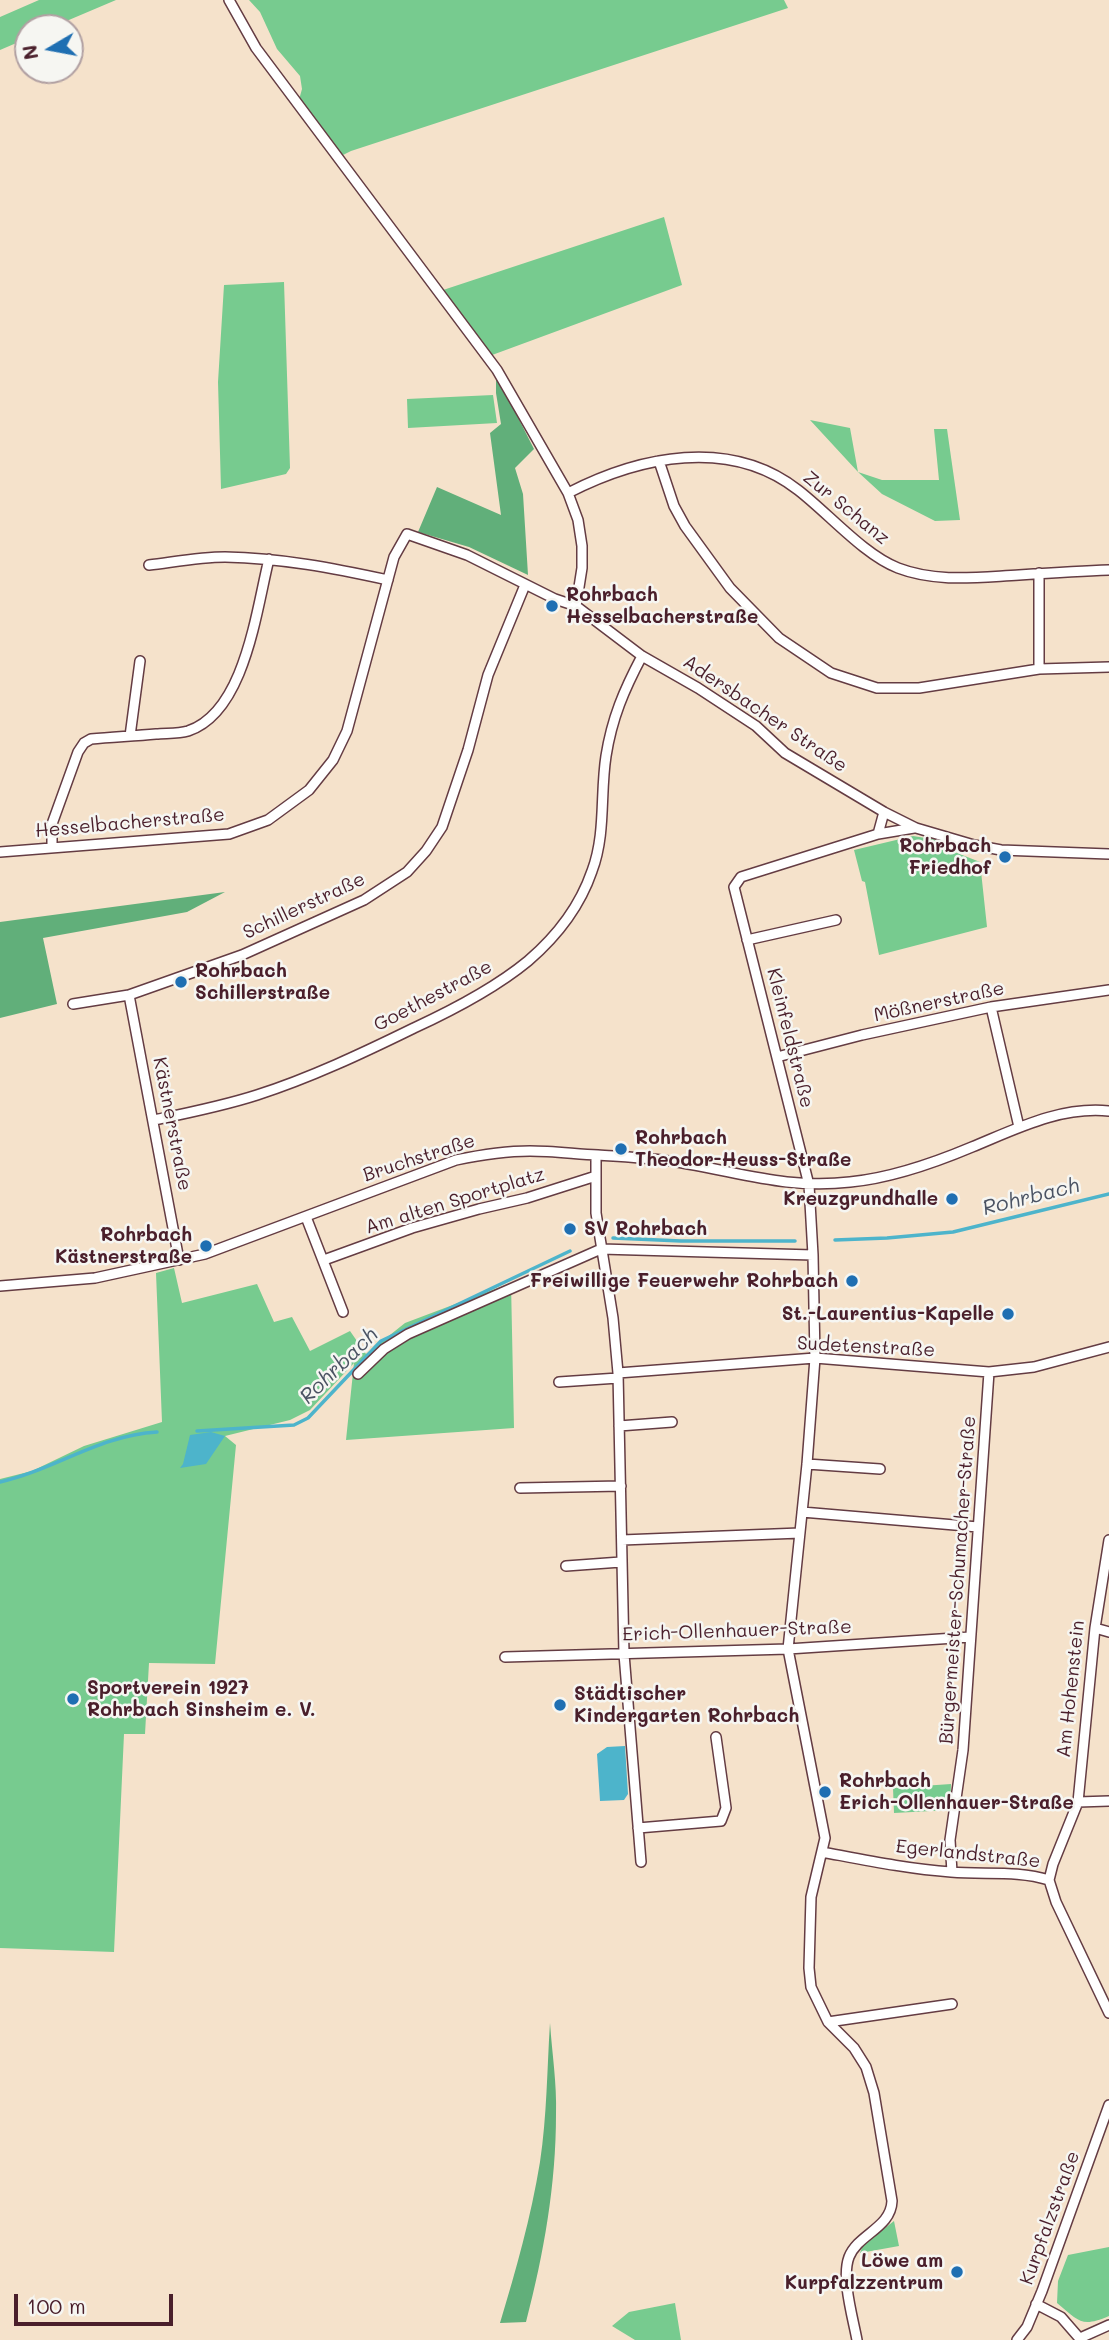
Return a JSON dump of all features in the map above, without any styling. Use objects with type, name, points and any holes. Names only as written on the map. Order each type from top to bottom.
[{"type":"street","points":[[229,0],[256,48],[496,370],[568,493],[578,520],[582,546],[582,569],[576,606]]},
{"type":"street","name":"Zur Schanz","points":[[568,493],[624,469],[659,461],[688,457],[730,458],[772,473],[797,489],[881,559],[898,568],[926,575],[961,578],[1109,570]]},
{"type":"street","points":[[659,461],[674,506],[685,526],[730,588],[779,638],[831,673],[877,688],[919,688],[1039,669],[1109,667]]},
{"type":"street","name":"Adersbacher Straße","points":[[407,534],[467,555],[525,585],[576,606],[642,656],[756,726],[785,753],[916,828],[1001,850],[1109,854]]},
{"type":"street","name":"Hesselbacherstraße","points":[[0,852],[229,834],[268,820],[309,790],[333,761],[347,731],[394,557],[407,534]]},
{"type":"street","points":[[149,565],[222,557],[269,559],[321,565],[388,580]]},
{"type":"street","points":[[52,847],[52,824],[78,752],[84,743],[92,739],[186,732],[208,722],[222,706],[234,687],[243,663],[269,559]]},
{"type":"street","points":[[1039,573],[1039,669]]},
{"type":"street","name":"Schillerstraße","points":[[73,1004],[129,995],[242,955],[364,900],[407,872],[426,851],[442,827],[468,750],[488,676],[525,585]]},
{"type":"street","name":"Goethestraße","points":[[154,1120],[259,1094],[366,1051],[452,1010],[530,960],[556,933],[579,901],[593,870],[602,828],[606,757],[613,725],[621,695],[642,656]]},
{"type":"street","points":[[131,736],[140,661]]},
{"type":"street","points":[[878,834],[884,812]]},
{"type":"street","name":"Kleinfeldstraße","points":[[857,2340],[846,2269],[854,2249],[888,2217],[892,2201],[874,2093],[866,2067],[854,2048],[828,2022],[811,1987],[809,1968],[811,1897],[825,1838],[788,1649],[815,1359],[809,1185],[734,887],[741,877],[878,834],[916,828]]},
{"type":"street","points":[[747,940],[836,919]]},
{"type":"street","name":"Mößnerstraße","points":[[777,1057],[991,1007],[1109,990]]},
{"type":"street","name":"Kästnerstraße","points":[[129,995],[179,1261]]},
{"type":"street","points":[[991,1007],[1019,1126]]},
{"type":"street","name":"Bruchstraße","points":[[0,1286],[96,1278],[179,1261],[238,1244],[456,1160],[489,1154],[529,1151],[635,1157],[688,1164],[745,1177],[809,1185],[887,1177],[970,1148],[1019,1126],[1080,1110],[1109,1111]]},
{"type":"street","points":[[596,1155],[596,1213],[613,1318],[618,1375],[624,1654],[641,1862]]},
{"type":"street","name":"Am alten Sportplatz","points":[[324,1260],[411,1228],[527,1198],[596,1176]]},
{"type":"street","points":[[306,1216],[343,1312]]},
{"type":"street","points":[[358,1374],[384,1349],[408,1334],[601,1249],[813,1255]]},
{"type":"street","name":"Sudetenstraße","points":[[559,1382],[815,1359],[989,1372],[1034,1367],[1109,1348]]},
{"type":"street","name":"Bürgermeister-Schumacher-Straße","points":[[952,1872],[950,1840],[963,1750],[989,1372]]},
{"type":"street","points":[[620,1426],[672,1422]]},
{"type":"street","points":[[807,1464],[880,1469]]},
{"type":"street","points":[[520,1488],[621,1486]]},
{"type":"street","points":[[802,1511],[978,1527]]},
{"type":"street","points":[[622,1540],[800,1532]]},
{"type":"street","name":"Am Hohenstein","points":[[1049,1880],[1077,1802],[1095,1628],[1109,1540]]},
{"type":"street","points":[[566,1566],[621,1562]]},
{"type":"street","points":[[1095,1628],[1109,1632]]},
{"type":"street","name":"Erich-Ollenhauer-Straße","points":[[505,1657],[788,1649],[970,1637]]},
{"type":"street","points":[[638,1828],[721,1821],[726,1808],[716,1737]]},
{"type":"street","points":[[1077,1802],[1109,1801]]},
{"type":"street","name":"Egerlandstraße","points":[[822,1852],[872,1862],[952,1872],[1031,1874],[1049,1880],[1056,1902],[1109,2013]]},
{"type":"street","points":[[828,2022],[952,2004]]},
{"type":"street","name":"Kurpfalzstraße","points":[[1017,2340],[1027,2327],[1109,2105]]},
{"type":"street","points":[[1036,2304],[1061,2317],[1081,2339],[1109,2325]]},
{"type":"green space","points":[[39,0],[116,0],[83,14],[14,14],[14,44],[0,50],[0,17]]},
{"type":"green space","points":[[249,0],[784,0],[788,8],[351,151],[335,159],[297,107],[302,89],[300,76],[277,49],[260,12]]},
{"type":"green space","points":[[664,217],[682,285],[484,358],[434,293]]},
{"type":"green space","points":[[284,282],[290,468],[286,474],[221,489],[218,382],[224,285]]},
{"type":"green space","points":[[496,374],[534,449],[515,468],[523,494],[528,575],[469,547],[418,532],[437,487],[501,515],[490,433],[501,424]]},
{"type":"green space","points":[[493,395],[497,423],[408,428],[407,399]]},
{"type":"green space","points":[[810,420],[850,428],[858,472]]},
{"type":"green space","points":[[934,429],[947,429],[960,520],[935,521],[882,494],[858,472],[882,480],[939,480]]},
{"type":"green space","points":[[913,836],[938,840],[942,847],[980,862],[987,927],[879,955],[865,882],[862,881],[854,850]]},
{"type":"green space","points":[[225,892],[187,912],[43,938],[57,1004],[0,1018],[0,922]]},
{"type":"green space","points":[[174,1268],[182,1303],[257,1284],[274,1322],[292,1317],[310,1351],[350,1331],[366,1354],[405,1323],[511,1283],[514,1428],[346,1440],[354,1363],[310,1410],[290,1420],[225,1436],[236,1445],[215,1664],[149,1663],[145,1734],[124,1734],[114,1952],[0,1948],[0,1479],[32,1471],[84,1446],[162,1422],[156,1273]]},
{"type":"green space","points":[[951,1784],[950,1810],[894,1813],[893,1788]]},
{"type":"green space","points":[[550,2023],[556,2114],[548,2219],[526,2322],[500,2323],[523,2243],[540,2162]]},
{"type":"green space","points":[[894,2221],[899,2246],[860,2253],[863,2245]]},
{"type":"green space","points":[[1109,2247],[1109,2316],[1092,2322],[1081,2321],[1057,2303],[1058,2281],[1068,2255]]},
{"type":"green space","points":[[675,2303],[681,2340],[635,2340],[612,2326],[629,2312]]},
{"type":"water","points":[[211,1432],[225,1436],[206,1464],[180,1468],[190,1435]]},
{"type":"water","points":[[625,1746],[628,1794],[624,1800],[600,1801],[597,1754],[607,1747]]},
{"type":"waterway","name":"Rohrbach","points":[[835,1240],[953,1232],[1109,1194]]},
{"type":"waterway","name":"Rohrbach","points":[[613,1238],[795,1241]]},
{"type":"waterway","name":"Rohrbach","points":[[197,1431],[294,1425],[308,1418],[381,1341],[570,1251]]},
{"type":"waterway","name":"Rohrbach","points":[[0,1482],[39,1470],[116,1439],[157,1432]]},
{"type":"place","name":"Rohrbach Hesselbacherstraße","points":[[552,606]]},
{"type":"place","name":"Rohrbach Friedhof","points":[[1005,857]]},
{"type":"place","name":"Rohrbach Schillerstraße","points":[[181,982]]},
{"type":"place","name":"Rohrbach Theodor-Heuss-Straße","points":[[621,1149]]},
{"type":"place","name":"Kreuzgrundhalle","points":[[952,1199]]},
{"type":"place","name":"SV Rohrbach","points":[[570,1229]]},
{"type":"place","name":"Rohrbach Kästnerstraße","points":[[206,1246]]},
{"type":"place","name":"Freiwillige Feuerwehr Rohrbach","points":[[852,1281]]},
{"type":"place","name":"St.-Laurentius-Kapelle","points":[[1008,1314]]},
{"type":"place","name":"Sportverein 1927 Rohrbach Sinsheim e. V.","points":[[73,1699]]},
{"type":"place","name":"Städtischer Kindergarten Rohrbach","points":[[560,1705]]},
{"type":"place","name":"Rohrbach Erich-Ollenhauer-Straße","points":[[825,1792]]},
{"type":"place","name":"Löwe am Kurpfalzzentrum","points":[[957,2272]]}]
